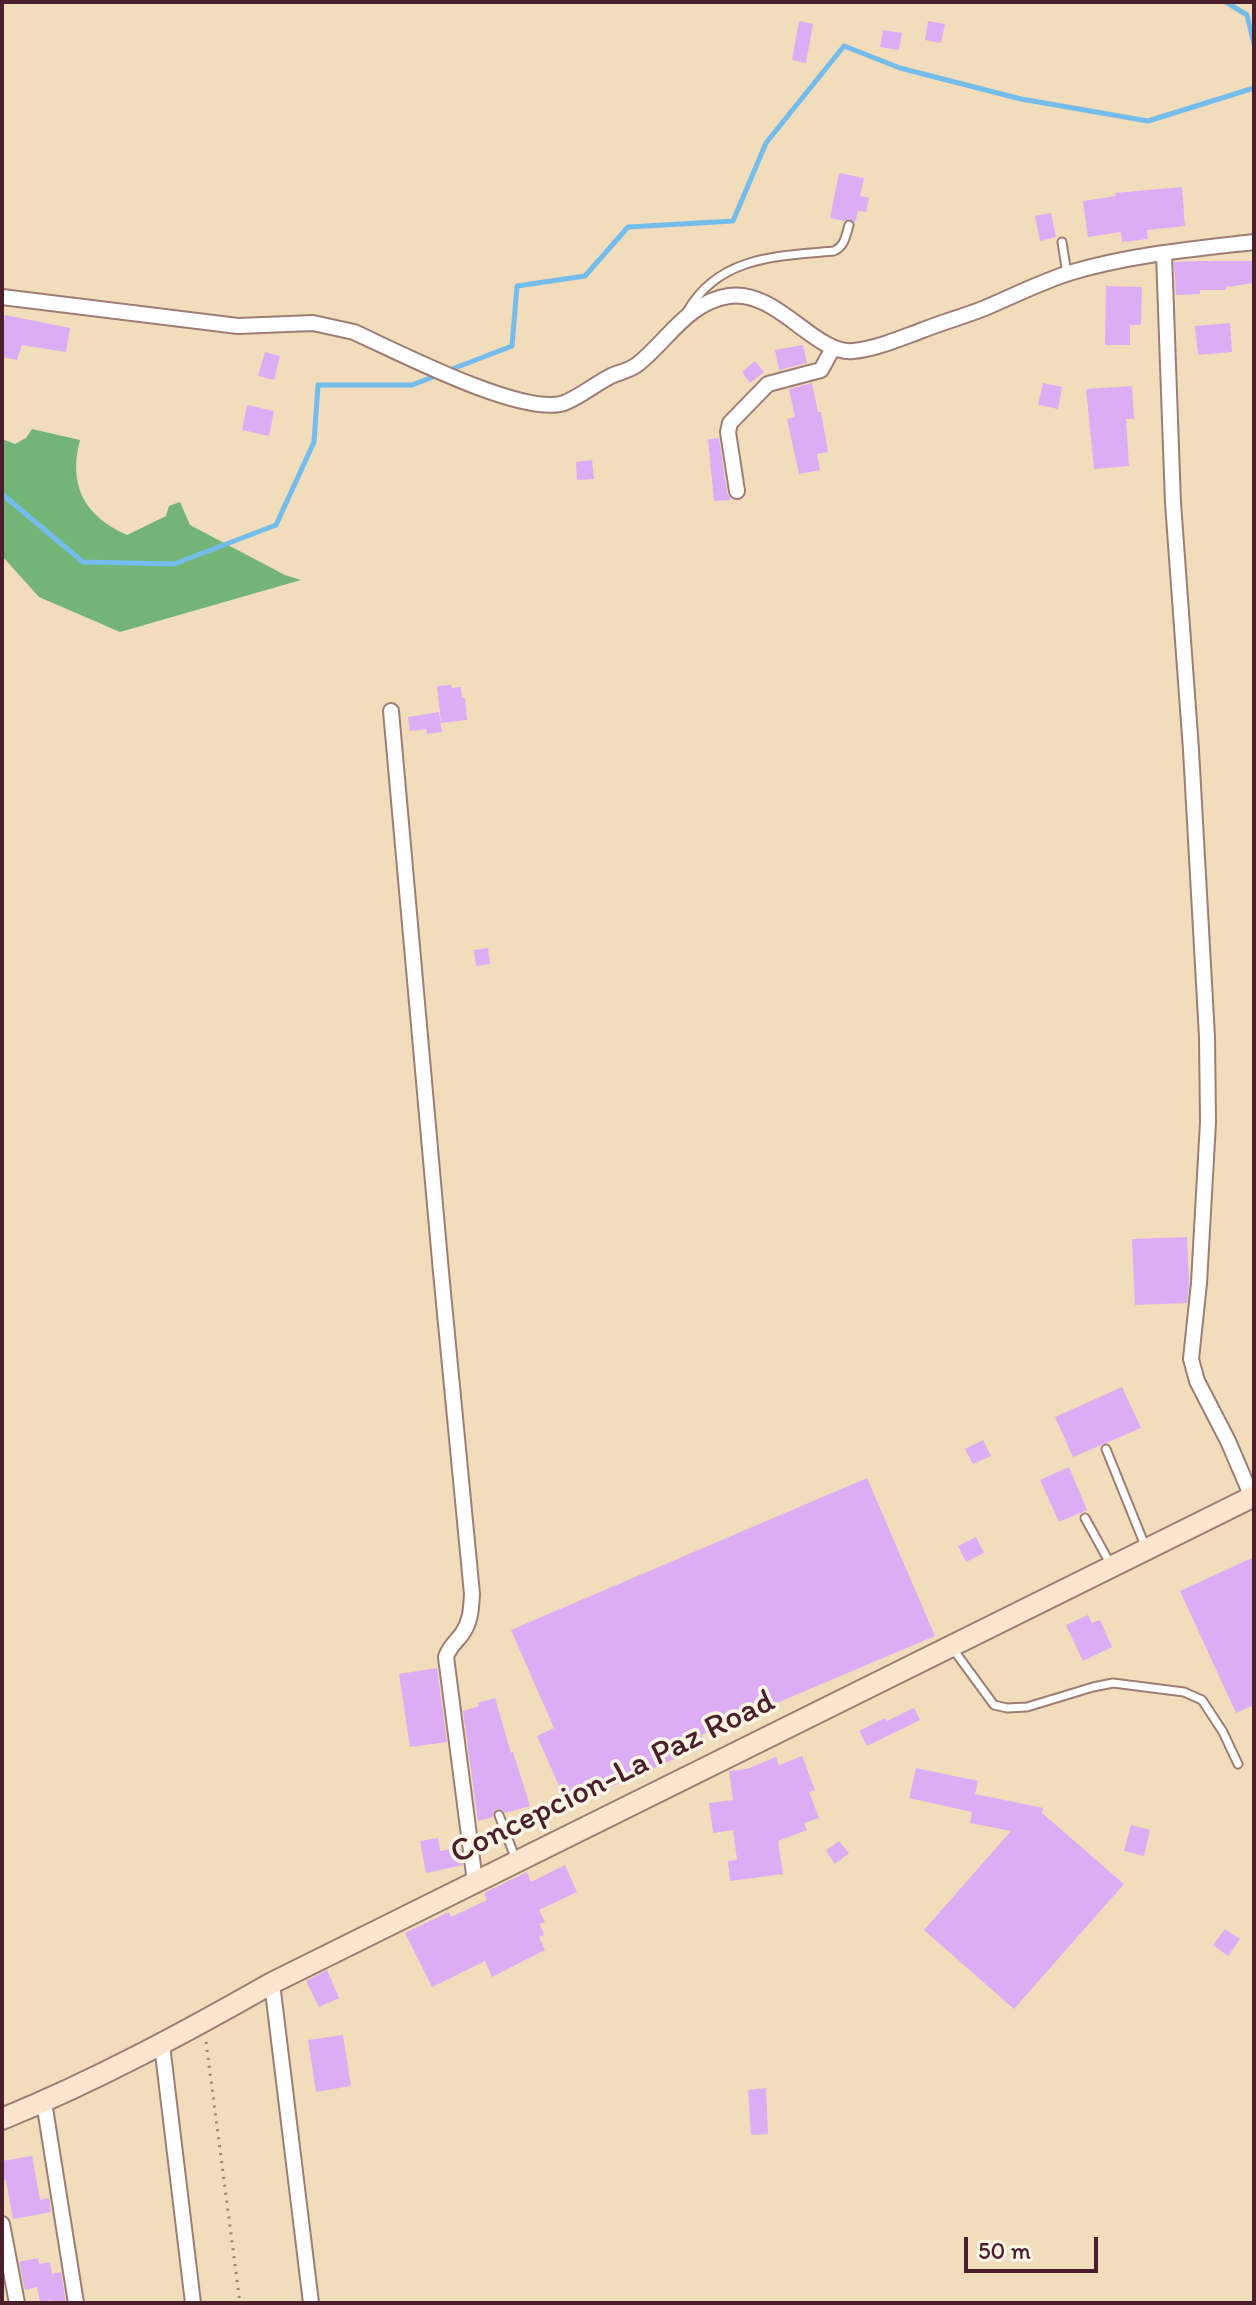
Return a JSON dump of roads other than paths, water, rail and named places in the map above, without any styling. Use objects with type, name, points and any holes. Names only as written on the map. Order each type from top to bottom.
[{"type":"main road","name":"Concepcion-La Paz Road","points":[[2,2119],[162,2045],[272,1983],[1253,1497]]},
{"type":"street","points":[[2,297],[238,326],[313,323],[338,327],[482,390],[548,405],[563,403],[637,365],[683,319],[730,296],[764,302],[833,348],[851,351],[882,344],[980,310],[1067,274],[1164,254],[1254,242]]},
{"type":"street","points":[[1164,254],[1175,532],[1207,1037],[1208,1136],[1191,1359],[1197,1381],[1253,1497]]},
{"type":"street","points":[[737,491],[728,432],[730,423],[768,384],[821,370],[833,348]]},
{"type":"street","points":[[391,711],[472,1594],[468,1624],[446,1657],[475,1882]]},
{"type":"street","points":[[272,1983],[311,2303]]},
{"type":"street","points":[[162,2045],[193,2303]]},
{"type":"street","points":[[44,2102],[76,2303]]},
{"type":"street","points":[[2,2224],[17,2303]]},
{"type":"lane","points":[[683,319],[697,295],[718,278],[762,258],[840,249],[849,225]]},
{"type":"lane","points":[[1062,242],[1067,274]]},
{"type":"lane","points":[[1106,1449],[1147,1550]]},
{"type":"lane","points":[[1085,1518],[1112,1567]]},
{"type":"lane","points":[[952,1647],[994,1705],[1007,1708],[1027,1707],[1113,1683],[1184,1692],[1202,1700],[1223,1732],[1238,1764]]},
{"type":"lane","points":[[499,1815],[517,1862]]},
{"type":"waterway","points":[[1226,2],[1247,15],[1254,44]]},
{"type":"waterway","points":[[447,371],[512,346],[517,286],[585,276],[628,227],[733,221],[766,143],[844,46],[900,68],[1021,99],[1148,121],[1254,88]]},
{"type":"waterway","points":[[2,494],[83,562],[174,564],[276,525],[314,442],[318,385],[412,385],[438,375]]}]
